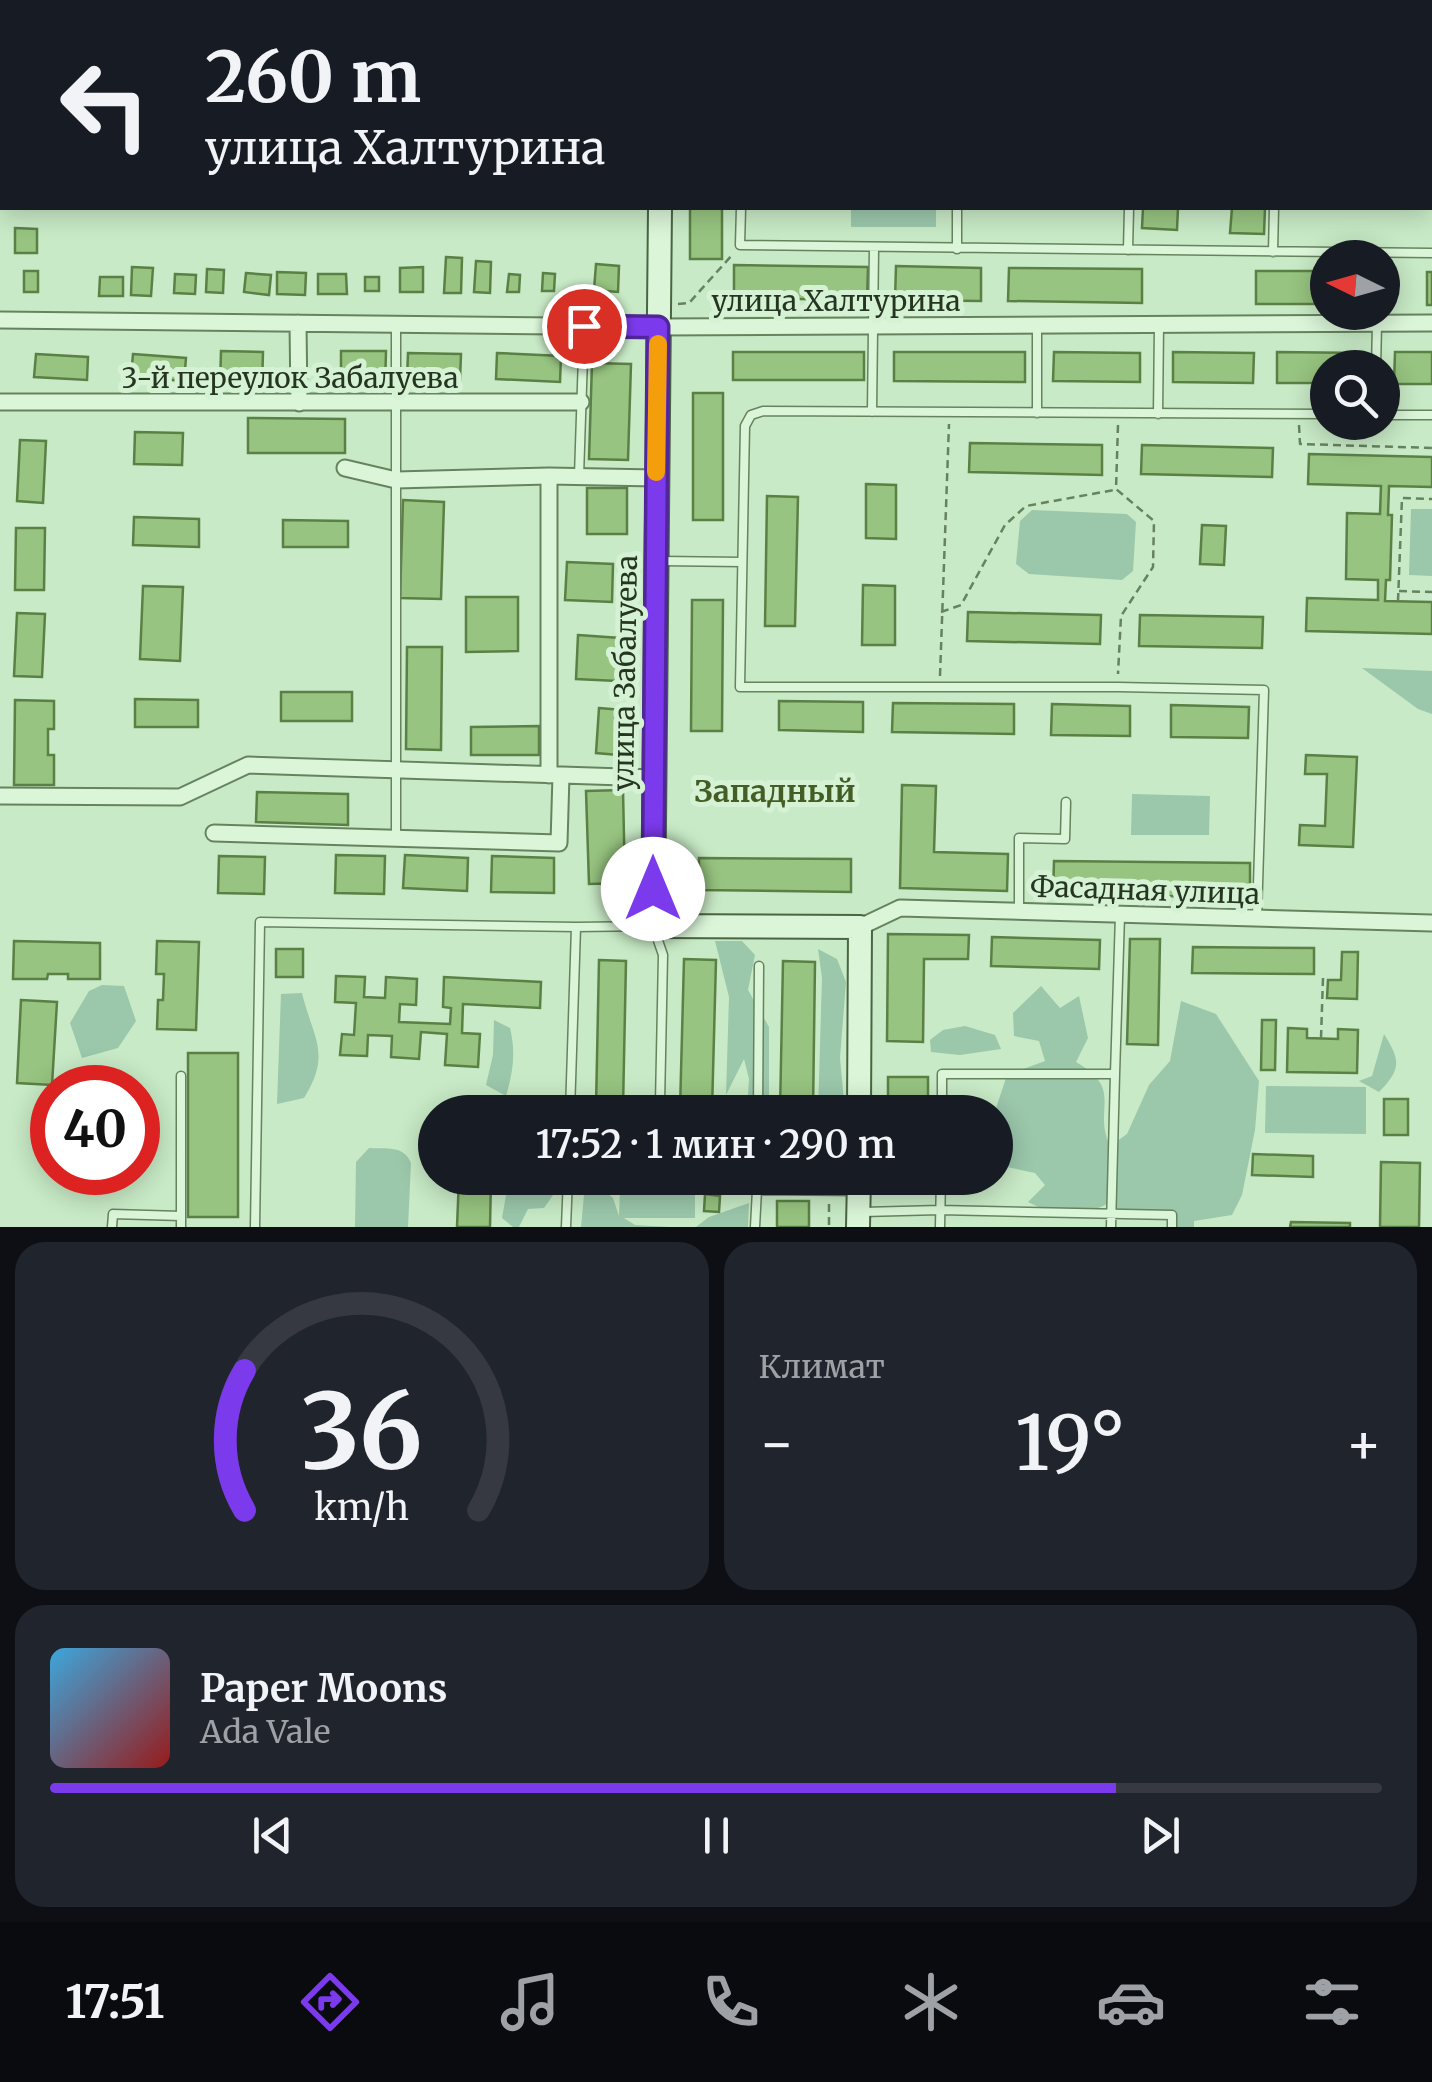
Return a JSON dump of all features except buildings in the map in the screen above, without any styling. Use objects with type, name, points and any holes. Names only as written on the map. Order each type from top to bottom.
[{"type":"street","name":"улица Забалуева","points":[[653,926],[660,210]]},
{"type":"street","name":"улица Халтурина","points":[[0,320],[584,326],[658,316],[873,326],[1310,324]]},
{"type":"street","points":[[298,323],[299,403]]},
{"type":"street","name":"улица Халтурина","points":[[1400,324],[1432,324]]},
{"type":"street","name":"3-й переулок Забалуева","points":[[0,402],[581,402]]},
{"type":"street","points":[[345,468],[396,480],[656,478]]},
{"type":"street","points":[[214,833],[560,842],[549,476]]},
{"type":"street","points":[[0,796],[180,797],[248,766],[654,778]]},
{"type":"street","name":"Фасадная улица","points":[[860,928],[900,908],[1432,923]]},
{"type":"street","points":[[653,926],[860,928],[859,1095]]},
{"type":"lane","points":[[740,210],[740,246],[1432,254]]},
{"type":"lane","points":[[957,249],[958,210]]},
{"type":"lane","points":[[1128,250],[1130,210]]},
{"type":"lane","points":[[1273,252],[1274,210]]},
{"type":"lane","points":[[872,412],[874,248]]},
{"type":"lane","points":[[396,324],[396,838]]},
{"type":"lane","points":[[1036,413],[1037,325]]},
{"type":"lane","points":[[1158,414],[1159,325]]},
{"type":"lane","points":[[579,476],[584,326]]},
{"type":"lane","points":[[1257,918],[1264,690],[740,686],[745,426],[752,415],[763,411],[1310,414]]},
{"type":"lane","points":[[1400,415],[1432,415]]},
{"type":"lane","points":[[656,561],[742,562]]},
{"type":"lane","points":[[1019,912],[1020,838],[1065,839],[1066,802]]},
{"type":"lane","points":[[1111,1227],[1120,914]]},
{"type":"lane","points":[[255,1227],[260,922],[653,926],[663,955],[660,1095]]},
{"type":"lane","points":[[571,1095],[576,927]]},
{"type":"lane","points":[[758,1095],[759,966]]},
{"type":"lane","points":[[942,1095],[942,1074],[1115,1074]]},
{"type":"lane","points":[[180,1227],[181,1076]]},
{"type":"lane","points":[[566,1227],[567,1195]]},
{"type":"lane","points":[[755,1227],[757,1195]]},
{"type":"lane","points":[[940,1195],[940,1227]]},
{"type":"lane","points":[[858,1202],[940,1210],[1172,1214],[1172,1227]]},
{"type":"lane","points":[[112,1227],[112,1214],[181,1216]]},
{"type":"path","points":[[658,316],[690,303],[740,246]]},
{"type":"path","points":[[940,686],[950,412]]},
{"type":"path","points":[[1116,490],[1118,413]]},
{"type":"path","points":[[1296,414],[1300,444],[1432,448]]},
{"type":"path","points":[[941,612],[961,605],[1005,525],[1026,506],[1116,490],[1154,521],[1153,567],[1121,616],[1118,687]]},
{"type":"path","points":[[1398,601],[1402,498],[1432,498]]},
{"type":"path","points":[[1398,591],[1432,592]]},
{"type":"path","points":[[1322,1038],[1323,978]]},
{"type":"path","points":[[829,1195],[829,1227]]},
{"type":"green space","points":[[851,210],[936,210],[936,227],[851,227]]},
{"type":"green space","points":[[1411,509],[1432,509],[1432,576],[1409,575]]},
{"type":"green space","points":[[1032,510],[1127,514],[1136,522],[1133,571],[1122,580],[1029,574],[1016,564],[1020,521]]},
{"type":"green space","points":[[1362,668],[1432,671],[1432,714],[1418,709]]},
{"type":"green space","points":[[1132,794],[1210,796],[1209,835],[1131,835]]},
{"type":"green space","points":[[715,941],[742,941],[755,955],[748,990],[769,1027],[769,1095],[748,1095],[744,1059],[726,1095],[729,997]]},
{"type":"green space","points":[[818,949],[837,959],[846,982],[840,1058],[843,1095],[819,1095],[822,978]]},
{"type":"green space","points":[[102,985],[124,986],[136,1021],[118,1048],[82,1058],[70,1023],[89,991]]},
{"type":"green space","points":[[1041,986],[1060,1008],[1079,996],[1088,1038],[1076,1062],[1091,1072],[1104,1091],[1105,1133],[1110,1146],[1127,1134],[1149,1085],[1170,1061],[1181,1001],[1216,1014],[1259,1081],[1255,1130],[1242,1195],[1232,1215],[1194,1221],[1194,1227],[1177,1227],[1166,1214],[1122,1213],[1107,1204],[1067,1214],[1028,1202],[1045,1185],[1035,1173],[1013,1168],[1013,1095],[1000,1095],[1007,1075],[1045,1061],[1039,1041],[1014,1036],[1013,1013]]},
{"type":"green space","points":[[302,993],[318,1046],[317,1069],[304,1098],[277,1104],[281,994]]},
{"type":"green space","points":[[494,1020],[510,1028],[512,1037],[513,1062],[506,1095],[486,1085],[493,1055]]},
{"type":"green space","points":[[965,1026],[995,1035],[1001,1049],[960,1055],[931,1052],[930,1040],[943,1030]]},
{"type":"green space","points":[[1384,1034],[1396,1064],[1379,1092],[1359,1081],[1372,1076]]},
{"type":"green space","points":[[1266,1086],[1366,1087],[1366,1134],[1265,1133]]},
{"type":"green space","points":[[369,1148],[399,1151],[411,1163],[408,1227],[355,1227],[356,1162]]},
{"type":"green space","points":[[506,1195],[553,1195],[544,1208],[528,1209],[519,1227],[502,1218]]},
{"type":"green space","points":[[584,1195],[610,1195],[619,1216],[620,1195],[695,1195],[695,1218],[624,1218],[635,1225],[670,1227],[581,1227]]},
{"type":"green space","points":[[749,1203],[748,1227],[696,1227],[709,1217]]},
{"type":"slow traffic","points":[[656,472],[658,344]]},
{"type":"district","name":"Западный","points":[[775,792]]},
{"type":"route","points":[[584,326],[658,327],[653,889]]}]
